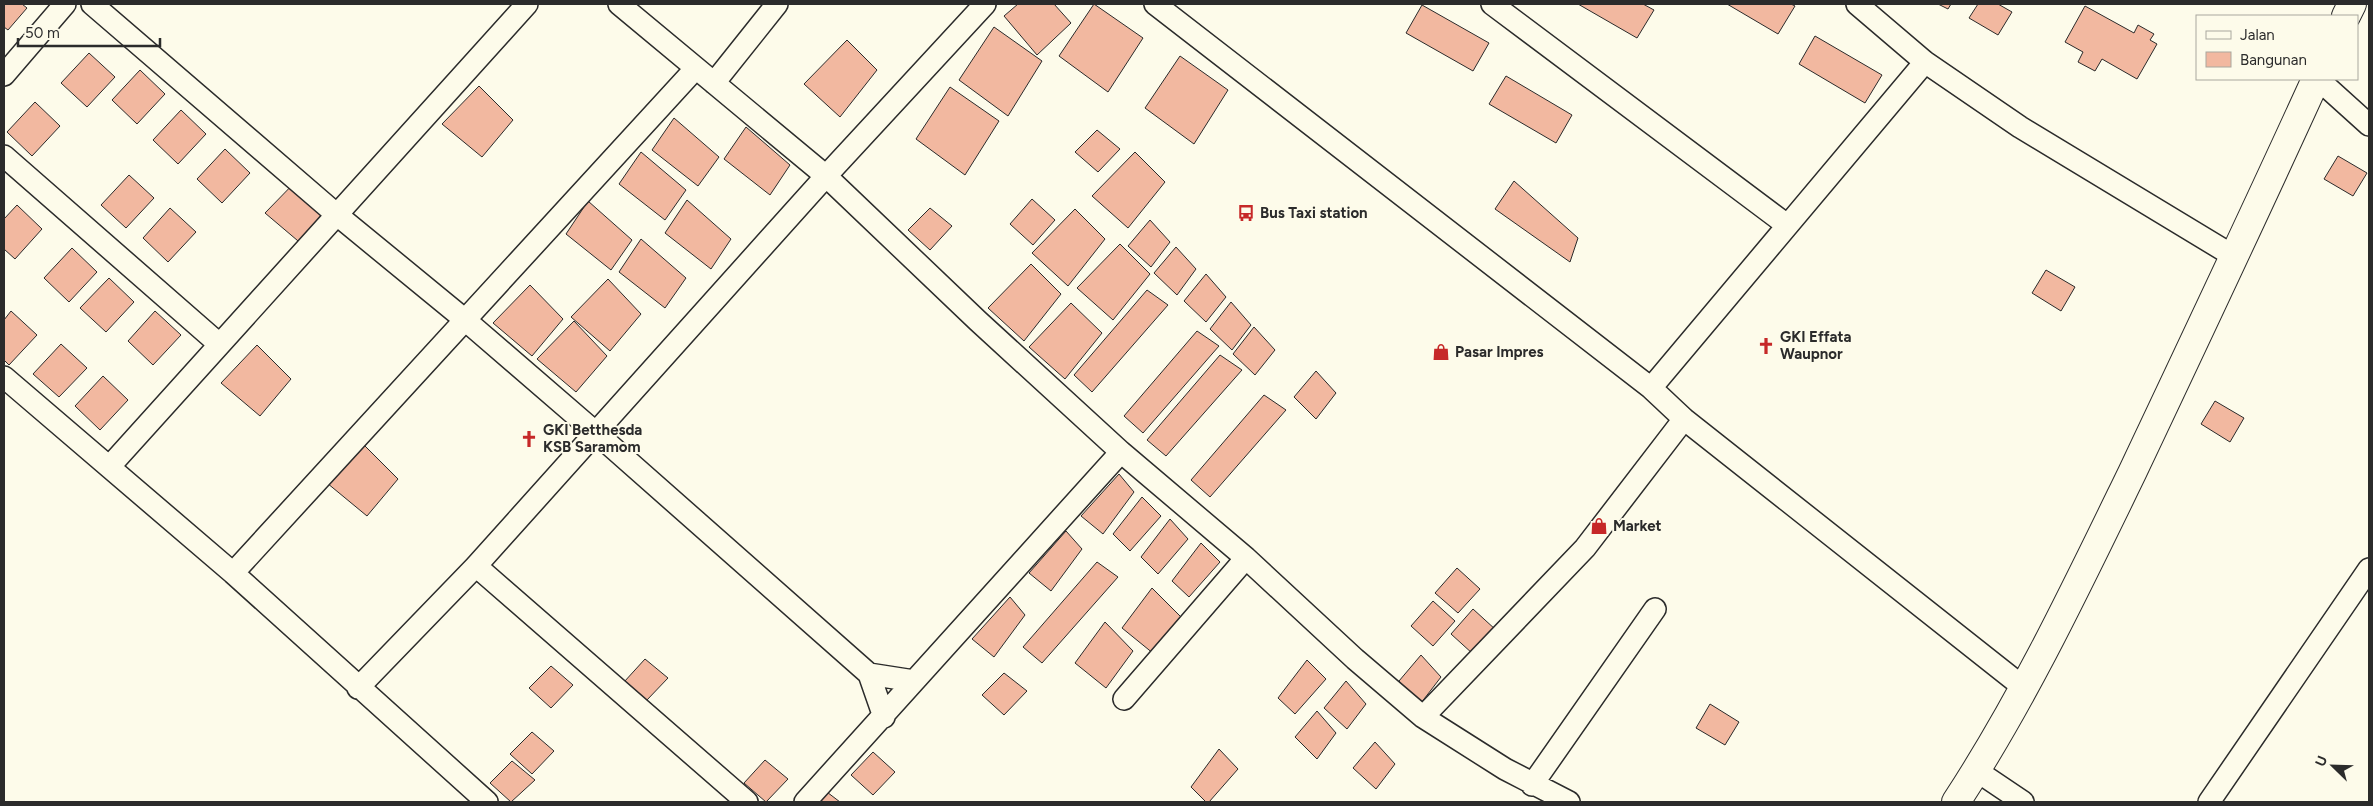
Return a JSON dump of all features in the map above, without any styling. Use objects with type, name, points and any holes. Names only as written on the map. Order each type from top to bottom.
[{"type":"main road","points":[[1956,802],[1977,771],[2076,588],[2235,256],[2317,80]]},
{"type":"street","points":[[4,75],[65,4]]},
{"type":"street","points":[[92,4],[336,214],[464,319],[596,432],[869,674],[884,717]]},
{"type":"street","points":[[110,466],[526,4]]},
{"type":"street","points":[[619,4],[826,176],[978,321],[1121,452],[1246,558],[1355,659],[1423,718],[1532,784],[1569,802]]},
{"type":"street","points":[[714,83],[776,4]]},
{"type":"street","points":[[358,688],[476,566],[826,176],[985,4]]},
{"type":"street","points":[[1155,4],[1650,388],[1684,419],[2023,687]]},
{"type":"street","points":[[1492,4],[1787,225]]},
{"type":"street","points":[[1865,6],[1925,62],[2020,127],[2235,256]]},
{"type":"street","points":[[1650,388],[1925,62]]},
{"type":"street","points":[[233,573],[696,68]]},
{"type":"street","points":[[2318,80],[2369,125]]},
{"type":"street","points":[[4,156],[219,344]]},
{"type":"street","points":[[4,377],[233,573],[358,688],[487,802]]},
{"type":"street","points":[[1423,718],[1585,548],[1684,419]]},
{"type":"street","points":[[805,802],[884,717],[914,681],[1121,452]]},
{"type":"street","points":[[1124,699],[1246,558]]},
{"type":"street","points":[[476,566],[747,802]]},
{"type":"street","points":[[2209,802],[2362,594],[2369,569]]},
{"type":"street","points":[[1532,784],[1655,609]]},
{"type":"street","points":[[869,674],[914,681]]},
{"type":"street","points":[[1977,771],[2023,802]]},
{"type":"building","points":[[4,4],[22,4],[27,8],[8,30],[4,27]]},
{"type":"building","points":[[1018,4],[1054,4],[1071,23],[1037,55],[1004,16]]},
{"type":"building","points":[[1094,4],[1143,38],[1108,92],[1059,56]]},
{"type":"building","points":[[1578,4],[1643,4],[1654,10],[1637,38]]},
{"type":"building","points":[[1727,4],[1791,4],[1795,6],[1778,34]]},
{"type":"building","points":[[1938,4],[1951,4],[1948,9]]},
{"type":"building","points":[[1978,4],[1998,4],[2012,12],[1998,35],[1969,18]]},
{"type":"building","points":[[1422,5],[1489,43],[1473,71],[1406,33]]},
{"type":"building","points":[[2085,6],[2134,33],[2138,25],[2154,34],[2150,40],[2157,44],[2137,79],[2102,59],[2095,71],[2078,62],[2083,52],[2065,42]]},
{"type":"building","points":[[994,27],[1042,61],[1008,116],[959,80]]},
{"type":"building","points":[[1815,36],[1882,75],[1865,103],[1799,64]]},
{"type":"building","points":[[847,40],[877,70],[840,117],[804,84]]},
{"type":"building","points":[[89,53],[115,77],[87,107],[61,83]]},
{"type":"building","points":[[1180,56],[1228,90],[1194,144],[1145,108]]},
{"type":"building","points":[[140,70],[165,94],[137,124],[112,100]]},
{"type":"building","points":[[1506,76],[1572,115],[1556,143],[1489,104]]},
{"type":"building","points":[[479,86],[513,120],[482,157],[442,124]]},
{"type":"building","points":[[950,87],[999,121],[965,175],[916,139]]},
{"type":"building","points":[[35,102],[60,126],[32,156],[7,132]]},
{"type":"building","points":[[181,110],[206,134],[178,164],[153,140]]},
{"type":"building","points":[[674,118],[719,157],[698,186],[652,150]]},
{"type":"building","points":[[746,127],[790,165],[770,195],[724,159]]},
{"type":"building","points":[[1097,130],[1120,149],[1098,172],[1075,152]]},
{"type":"building","points":[[225,149],[250,173],[222,203],[197,179]]},
{"type":"building","points":[[641,152],[686,190],[665,220],[619,184]]},
{"type":"building","points":[[1135,152],[1165,182],[1128,228],[1092,196]]},
{"type":"building","points":[[2338,156],[2367,173],[2353,196],[2324,179]]},
{"type":"building","points":[[129,175],[154,198],[126,228],[101,205]]},
{"type":"building","points":[[302,175],[336,209],[304,246],[265,213]]},
{"type":"building","points":[[1514,181],[1578,238],[1570,262],[1495,209]]},
{"type":"building","points":[[1032,199],[1055,220],[1033,245],[1010,224]]},
{"type":"building","points":[[687,200],[731,239],[711,269],[665,233]]},
{"type":"building","points":[[588,201],[632,240],[611,270],[566,234]]},
{"type":"building","points":[[17,205],[42,229],[15,259],[4,249],[4,219]]},
{"type":"building","points":[[170,208],[196,232],[168,262],[143,238]]},
{"type":"building","points":[[930,208],[952,226],[930,250],[908,230]]},
{"type":"building","points":[[1075,209],[1105,239],[1068,286],[1032,253]]},
{"type":"building","points":[[1150,220],[1170,242],[1151,267],[1128,246]]},
{"type":"building","points":[[641,239],[686,278],[665,308],[619,272]]},
{"type":"building","points":[[1120,244],[1150,274],[1113,320],[1077,288]]},
{"type":"building","points":[[1176,247],[1196,269],[1177,295],[1154,273]]},
{"type":"building","points":[[72,248],[97,272],[69,302],[44,278]]},
{"type":"building","points":[[1031,264],[1061,294],[1024,341],[988,308]]},
{"type":"building","points":[[2046,270],[2075,287],[2061,311],[2032,293]]},
{"type":"building","points":[[1206,274],[1226,297],[1206,322],[1184,301]]},
{"type":"building","points":[[109,278],[134,302],[106,332],[80,308]]},
{"type":"building","points":[[608,279],[641,314],[610,351],[571,317]]},
{"type":"building","points":[[530,285],[563,319],[532,356],[493,323]]},
{"type":"building","points":[[1147,290],[1168,305],[1092,392],[1074,375]]},
{"type":"building","points":[[1231,302],[1251,325],[1232,350],[1210,329]]},
{"type":"building","points":[[1071,303],[1102,333],[1065,379],[1029,347]]},
{"type":"building","points":[[11,311],[37,335],[9,365],[4,360],[4,320]]},
{"type":"building","points":[[155,311],[181,335],[153,365],[128,341]]},
{"type":"building","points":[[574,321],[607,356],[576,392],[537,359]]},
{"type":"building","points":[[1254,327],[1275,350],[1255,375],[1233,354]]},
{"type":"building","points":[[1197,331],[1219,346],[1143,433],[1124,416]]},
{"type":"building","points":[[61,344],[87,368],[59,397],[33,374]]},
{"type":"building","points":[[257,345],[291,379],[260,416],[221,383]]},
{"type":"building","points":[[1220,355],[1242,370],[1166,456],[1147,440]]},
{"type":"building","points":[[1316,371],[1336,393],[1316,419],[1294,397]]},
{"type":"building","points":[[103,376],[128,400],[100,430],[75,406]]},
{"type":"building","points":[[1264,395],[1286,410],[1210,497],[1191,480]]},
{"type":"building","points":[[2215,401],[2244,418],[2230,442],[2201,424]]},
{"type":"building","points":[[364,445],[398,479],[367,516],[327,483]]},
{"type":"building","points":[[1119,474],[1134,492],[1103,534],[1081,516]]},
{"type":"building","points":[[1142,497],[1161,516],[1130,551],[1113,534]]},
{"type":"building","points":[[1170,519],[1188,539],[1158,574],[1141,557]]},
{"type":"building","points":[[1066,531],[1082,549],[1051,591],[1029,573]]},
{"type":"building","points":[[1201,543],[1220,562],[1189,597],[1172,581]]},
{"type":"building","points":[[1097,562],[1118,577],[1042,663],[1023,647]]},
{"type":"building","points":[[1457,568],[1480,589],[1458,613],[1435,593]]},
{"type":"building","points":[[1152,588],[1181,617],[1154,654],[1122,628]]},
{"type":"building","points":[[1010,597],[1025,615],[994,657],[972,639]]},
{"type":"building","points":[[1433,601],[1455,621],[1433,646],[1411,626]]},
{"type":"building","points":[[1473,609],[1496,630],[1473,654],[1451,634]]},
{"type":"building","points":[[1105,622],[1133,651],[1106,688],[1075,663]]},
{"type":"building","points":[[1421,655],[1441,677],[1421,703],[1399,681]]},
{"type":"building","points":[[645,659],[668,678],[646,701],[624,682]]},
{"type":"building","points":[[1307,660],[1326,679],[1295,714],[1278,698]]},
{"type":"building","points":[[551,666],[573,685],[551,708],[529,688]]},
{"type":"building","points":[[1004,673],[1027,691],[1004,715],[982,695]]},
{"type":"building","points":[[1346,681],[1366,704],[1347,729],[1324,708]]},
{"type":"building","points":[[1710,704],[1739,722],[1725,745],[1696,728]]},
{"type":"building","points":[[1317,711],[1336,733],[1317,759],[1295,737]]},
{"type":"building","points":[[532,732],[554,751],[532,774],[510,754]]},
{"type":"building","points":[[1375,742],[1395,764],[1376,789],[1353,768]]},
{"type":"building","points":[[1219,749],[1238,769],[1209,802],[1206,802],[1191,787]]},
{"type":"building","points":[[873,752],[895,772],[873,795],[851,775]]},
{"type":"building","points":[[765,760],[788,779],[766,802],[744,783]]},
{"type":"building","points":[[512,761],[535,780],[511,802],[490,783]]},
{"type":"building","points":[[823,789],[840,802],[814,802]]},
{"type":"place","name":"Bus Taxi station","points":[[1246,213]]},
{"type":"place","name":"GKI Effata Waupnor","points":[[1766,346]]},
{"type":"place","name":"Pasar Impres","points":[[1441,352]]},
{"type":"place","name":"GKI Betthesda KSB Saramom","points":[[529,439]]},
{"type":"place","name":"Market","points":[[1599,526]]}]
